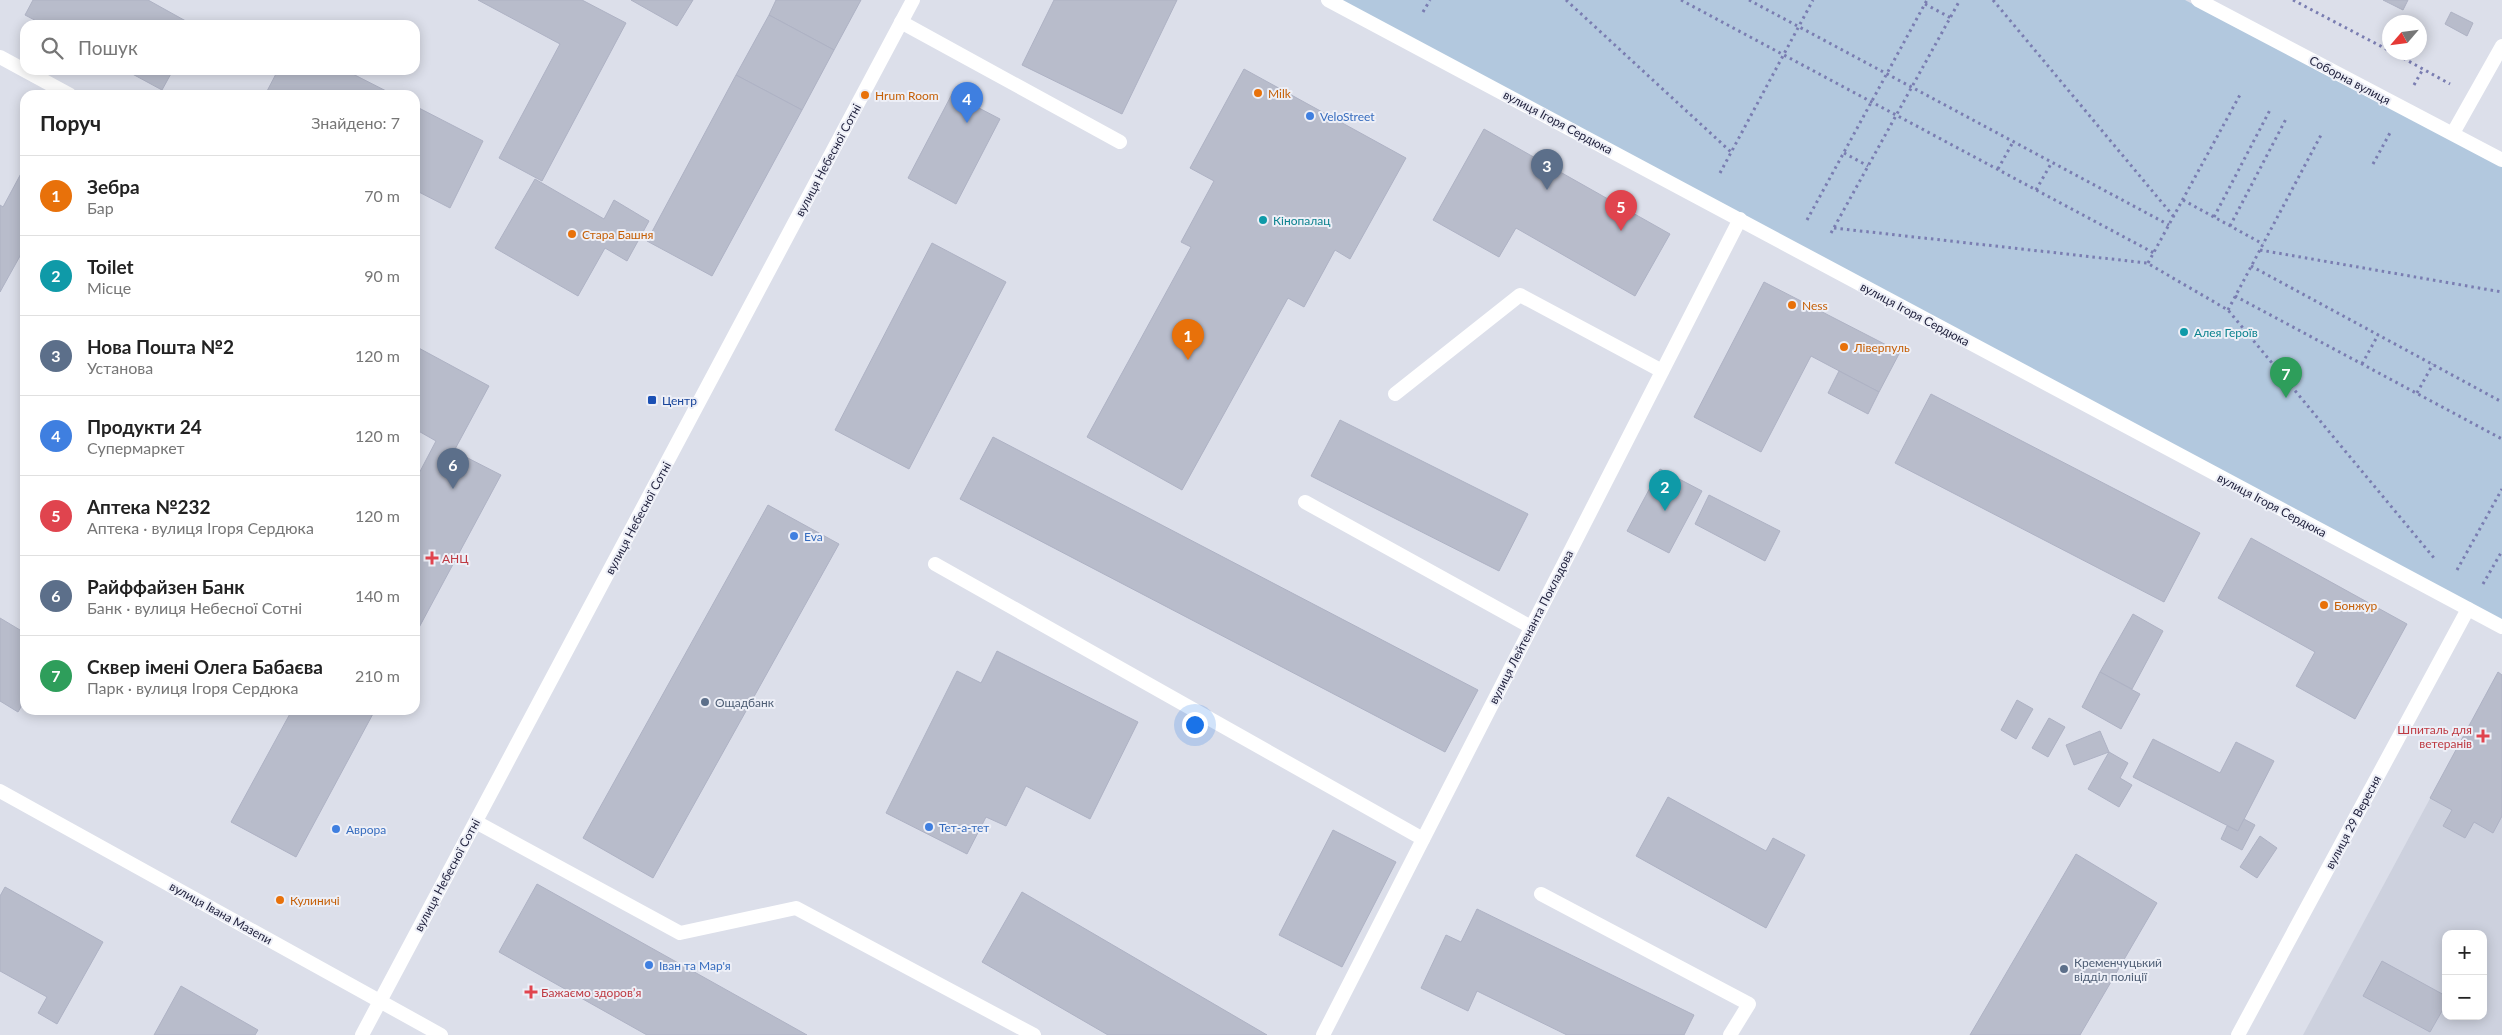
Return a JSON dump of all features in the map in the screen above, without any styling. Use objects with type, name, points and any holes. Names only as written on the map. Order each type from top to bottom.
[{"type":"street","name":"вулиця Небесної Сотні","points":[[362,1035],[913,0]]},
{"type":"street","name":"вулиця Ігоря Сердюка","points":[[1328,0],[1740,219],[2073,400],[2502,627]]},
{"type":"street","name":"Соборна вулиця","points":[[2198,0],[2502,160]]},
{"type":"street","points":[[901,22],[1120,142]]},
{"type":"street","points":[[2453,133],[2502,46]]},
{"type":"street","points":[[0,57],[20,68]]},
{"type":"street","points":[[33,75],[61,90]]},
{"type":"street","name":"вулиця Лейтенанта Покладова","points":[[1323,1035],[1740,219]]},
{"type":"street","points":[[1396,394],[1520,295],[1662,371]]},
{"type":"street","points":[[1305,502],[1531,627]]},
{"type":"street","points":[[935,564],[1423,838]]},
{"type":"street","name":"вулиця 29 Вересня","points":[[2238,1035],[2468,609]]},
{"type":"street","name":"вулиця Івана Мазепи","points":[[0,791],[441,1035]]},
{"type":"street","points":[[476,822],[680,933],[796,908],[1034,1035]]},
{"type":"street","points":[[1541,894],[1749,1004],[1730,1035]]},
{"type":"path","points":[[1423,12],[1430,0]]},
{"type":"path","points":[[1566,0],[1731,152]]},
{"type":"path","points":[[1681,0],[2154,253]]},
{"type":"path","points":[[1749,0],[2169,225]]},
{"type":"path","points":[[1720,173],[1813,0]]},
{"type":"path","points":[[1831,233],[1960,0]]},
{"type":"path","points":[[1993,0],[2174,217]]},
{"type":"path","points":[[2293,0],[2382,47]]},
{"type":"path","points":[[1807,220],[1926,2],[1951,18]]},
{"type":"path","points":[[2406,60],[2474,96]]},
{"type":"path","points":[[2147,263],[2241,93]]},
{"type":"path","points":[[2214,217],[2271,108]]},
{"type":"path","points":[[2230,226],[2287,117]]},
{"type":"path","points":[[2228,310],[2321,135]]},
{"type":"path","points":[[1998,169],[2013,142]]},
{"type":"path","points":[[1844,153],[1868,166]]},
{"type":"path","points":[[2036,190],[2052,162]]},
{"type":"path","points":[[2183,200],[2263,244]]},
{"type":"path","points":[[1834,228],[2147,263],[2228,310],[2434,558]]},
{"type":"path","points":[[2260,250],[2502,292]]},
{"type":"path","points":[[2251,266],[2502,402]]},
{"type":"path","points":[[2235,296],[2502,439]]},
{"type":"path","points":[[2362,364],[2378,334]]},
{"type":"path","points":[[2417,393],[2433,364]]},
{"type":"path","points":[[2457,570],[2502,489]]},
{"type":"path","points":[[2483,584],[2502,551]]},
{"type":"shaded area","points":[[1324,0],[2185,0],[2502,167],[2502,629]]},
{"type":"shaded area","points":[[2498,672],[2502,675],[2502,1035],[2303,1035]]},
{"type":"building","points":[[33,0],[148,0],[184,20],[34,20],[25,15]]},
{"type":"building","points":[[478,0],[582,0],[626,23],[542,181],[499,158],[560,44]]},
{"type":"building","points":[[631,0],[693,0],[677,26]]},
{"type":"building","points":[[776,0],[861,0],[834,50],[769,15]]},
{"type":"building","points":[[1054,0],[1177,0],[1122,114],[1022,65]]},
{"type":"building","points":[[2383,0],[2408,0],[2403,10]]},
{"type":"building","points":[[2451,12],[2473,23],[2467,36],[2445,24]]},
{"type":"building","points":[[769,15],[834,50],[802,110],[736,75]]},
{"type":"building","points":[[1244,69],[1406,158],[1350,259],[1335,250],[1304,307],[1288,298],[1182,490],[1087,437],[1191,247],[1181,242],[1214,181],[1190,168]]},
{"type":"building","points":[[134,75],[170,75],[162,90]]},
{"type":"building","points":[[275,75],[355,75],[384,90],[268,90]]},
{"type":"building","points":[[736,75],[802,110],[712,276],[647,241]]},
{"type":"building","points":[[952,94],[1000,119],[956,204],[908,178]]},
{"type":"building","points":[[420,109],[483,141],[450,208],[420,193]]},
{"type":"building","points":[[1484,129],[1670,234],[1635,296],[1516,228],[1499,257],[1433,220]]},
{"type":"building","points":[[20,175],[20,256],[0,292],[0,205],[3,207]]},
{"type":"building","name":"Стара Башня","points":[[535,179],[604,219],[614,200],[649,221],[627,261],[605,248],[578,296],[495,248]]},
{"type":"building","points":[[932,243],[1006,282],[909,469],[835,430]]},
{"type":"building","points":[[1764,282],[1900,352],[1879,392],[1811,356],[1761,452],[1694,417]]},
{"type":"building","points":[[420,349],[489,386],[454,451],[501,475],[420,626],[420,471],[436,441],[420,432]]},
{"type":"building","points":[[1839,371],[1879,392],[1868,414],[1828,393]]},
{"type":"building","points":[[1931,394],[2200,533],[2164,602],[1895,463]]},
{"type":"building","points":[[1340,420],[1528,514],[1499,571],[1311,476]]},
{"type":"building","points":[[993,437],[1478,690],[1445,752],[960,499]]},
{"type":"building","points":[[1660,469],[1702,491],[1669,553],[1627,531]]},
{"type":"building","points":[[1709,495],[1780,531],[1765,561],[1695,524]]},
{"type":"building","points":[[768,505],[839,544],[653,878],[583,838]]},
{"type":"building","points":[[2251,538],[2407,624],[2355,719],[2296,686],[2315,652],[2218,598]]},
{"type":"building","points":[[2133,614],[2163,631],[2132,689],[2100,672]]},
{"type":"building","points":[[0,618],[20,630],[20,709],[18,712],[0,701]]},
{"type":"building","points":[[997,651],[1138,722],[1090,819],[1026,786],[1006,826],[986,817],[967,854],[886,813],[957,671],[981,683]]},
{"type":"building","points":[[2100,672],[2140,694],[2121,729],[2082,707]]},
{"type":"building","name":"Шпиталь для ветеранів","points":[[2498,672],[2502,675],[2502,816],[2493,833],[2474,822],[2465,838],[2443,826],[2452,810],[2430,798]]},
{"type":"building","points":[[2017,700],[2033,709],[2016,739],[2001,730]]},
{"type":"building","points":[[289,715],[372,715],[296,857],[231,822]]},
{"type":"building","points":[[2049,718],[2065,727],[2048,757],[2032,748]]},
{"type":"building","points":[[2100,731],[2109,752],[2074,765],[2066,745]]},
{"type":"building","points":[[2153,739],[2220,773],[2236,742],[2274,761],[2238,831],[2133,777]]},
{"type":"building","points":[[2109,752],[2128,763],[2120,778],[2132,785],[2119,807],[2088,789]]},
{"type":"building","points":[[1668,797],[1766,851],[1773,838],[1805,855],[1766,928],[1636,856]]},
{"type":"building","points":[[2244,819],[2255,825],[2242,850],[2221,839],[2227,826],[2238,831]]},
{"type":"building","points":[[1333,830],[1396,862],[1342,967],[1279,935]]},
{"type":"building","points":[[2260,836],[2277,848],[2257,878],[2240,867]]},
{"type":"building","name":"Кременчуцький відділ поліції","points":[[2076,854],[2157,903],[2080,1035],[1970,1035]]},
{"type":"building","points":[[537,884],[807,1035],[647,1035],[499,952]]},
{"type":"building","points":[[5,887],[103,942],[57,1024],[38,1013],[47,997],[0,971],[0,896]]},
{"type":"building","points":[[1022,892],[1267,1035],[1108,1035],[982,962]]},
{"type":"building","points":[[1477,909],[1694,1015],[1684,1035],[1567,1035],[1477,991],[1468,1011],[1421,988],[1446,935],[1461,942]]},
{"type":"building","points":[[2382,961],[2442,994],[2442,1011],[2430,1032],[2363,996]]},
{"type":"building","points":[[181,986],[258,1030],[255,1035],[154,1035]]},
{"type":"place","name":"Milk","points":[[1258,93]]},
{"type":"place","name":"Hrum Room","points":[[865,95]]},
{"type":"place","name":"VeloStreet","points":[[1310,116]]},
{"type":"place","name":"Продукти 24","points":[[967,123]]},
{"type":"place","name":"Нова Пошта №2","points":[[1547,190]]},
{"type":"place","name":"Кінопалац","points":[[1263,220]]},
{"type":"place","name":"Аптека №232","points":[[1621,231]]},
{"type":"place","name":"Стара Башня","points":[[572,234]]},
{"type":"place","name":"Ness","points":[[1792,305]]},
{"type":"place","name":"Алея Героїв","points":[[2184,332]]},
{"type":"place","name":"Ліверпуль","points":[[1844,347]]},
{"type":"place","name":"Зебра","points":[[1188,360]]},
{"type":"place","name":"Сквер імені Олега Бабаєва","points":[[2286,398]]},
{"type":"place","name":"Центр","points":[[652,400]]},
{"type":"place","name":"Райффайзен Банк","points":[[453,489]]},
{"type":"place","name":"Toilet","points":[[1665,511]]},
{"type":"place","name":"Eva","points":[[794,536]]},
{"type":"place","name":"АНЦ","points":[[432,558]]},
{"type":"place","name":"Бонжур","points":[[2324,605]]},
{"type":"place","name":"Ощадбанк","points":[[705,702]]},
{"type":"place","name":"Шпиталь для ветеранів","points":[[2483,736]]},
{"type":"place","name":"Тет-а-тет","points":[[929,827]]},
{"type":"place","name":"Аврора","points":[[336,829]]},
{"type":"place","name":"Кулиничі","points":[[280,900]]},
{"type":"place","name":"Іван та Мар'я","points":[[649,965]]},
{"type":"place","name":"Кременчуцький відділ поліції","points":[[2064,969]]},
{"type":"place","name":"Бажаємо здоровʼя","points":[[531,992]]}]
